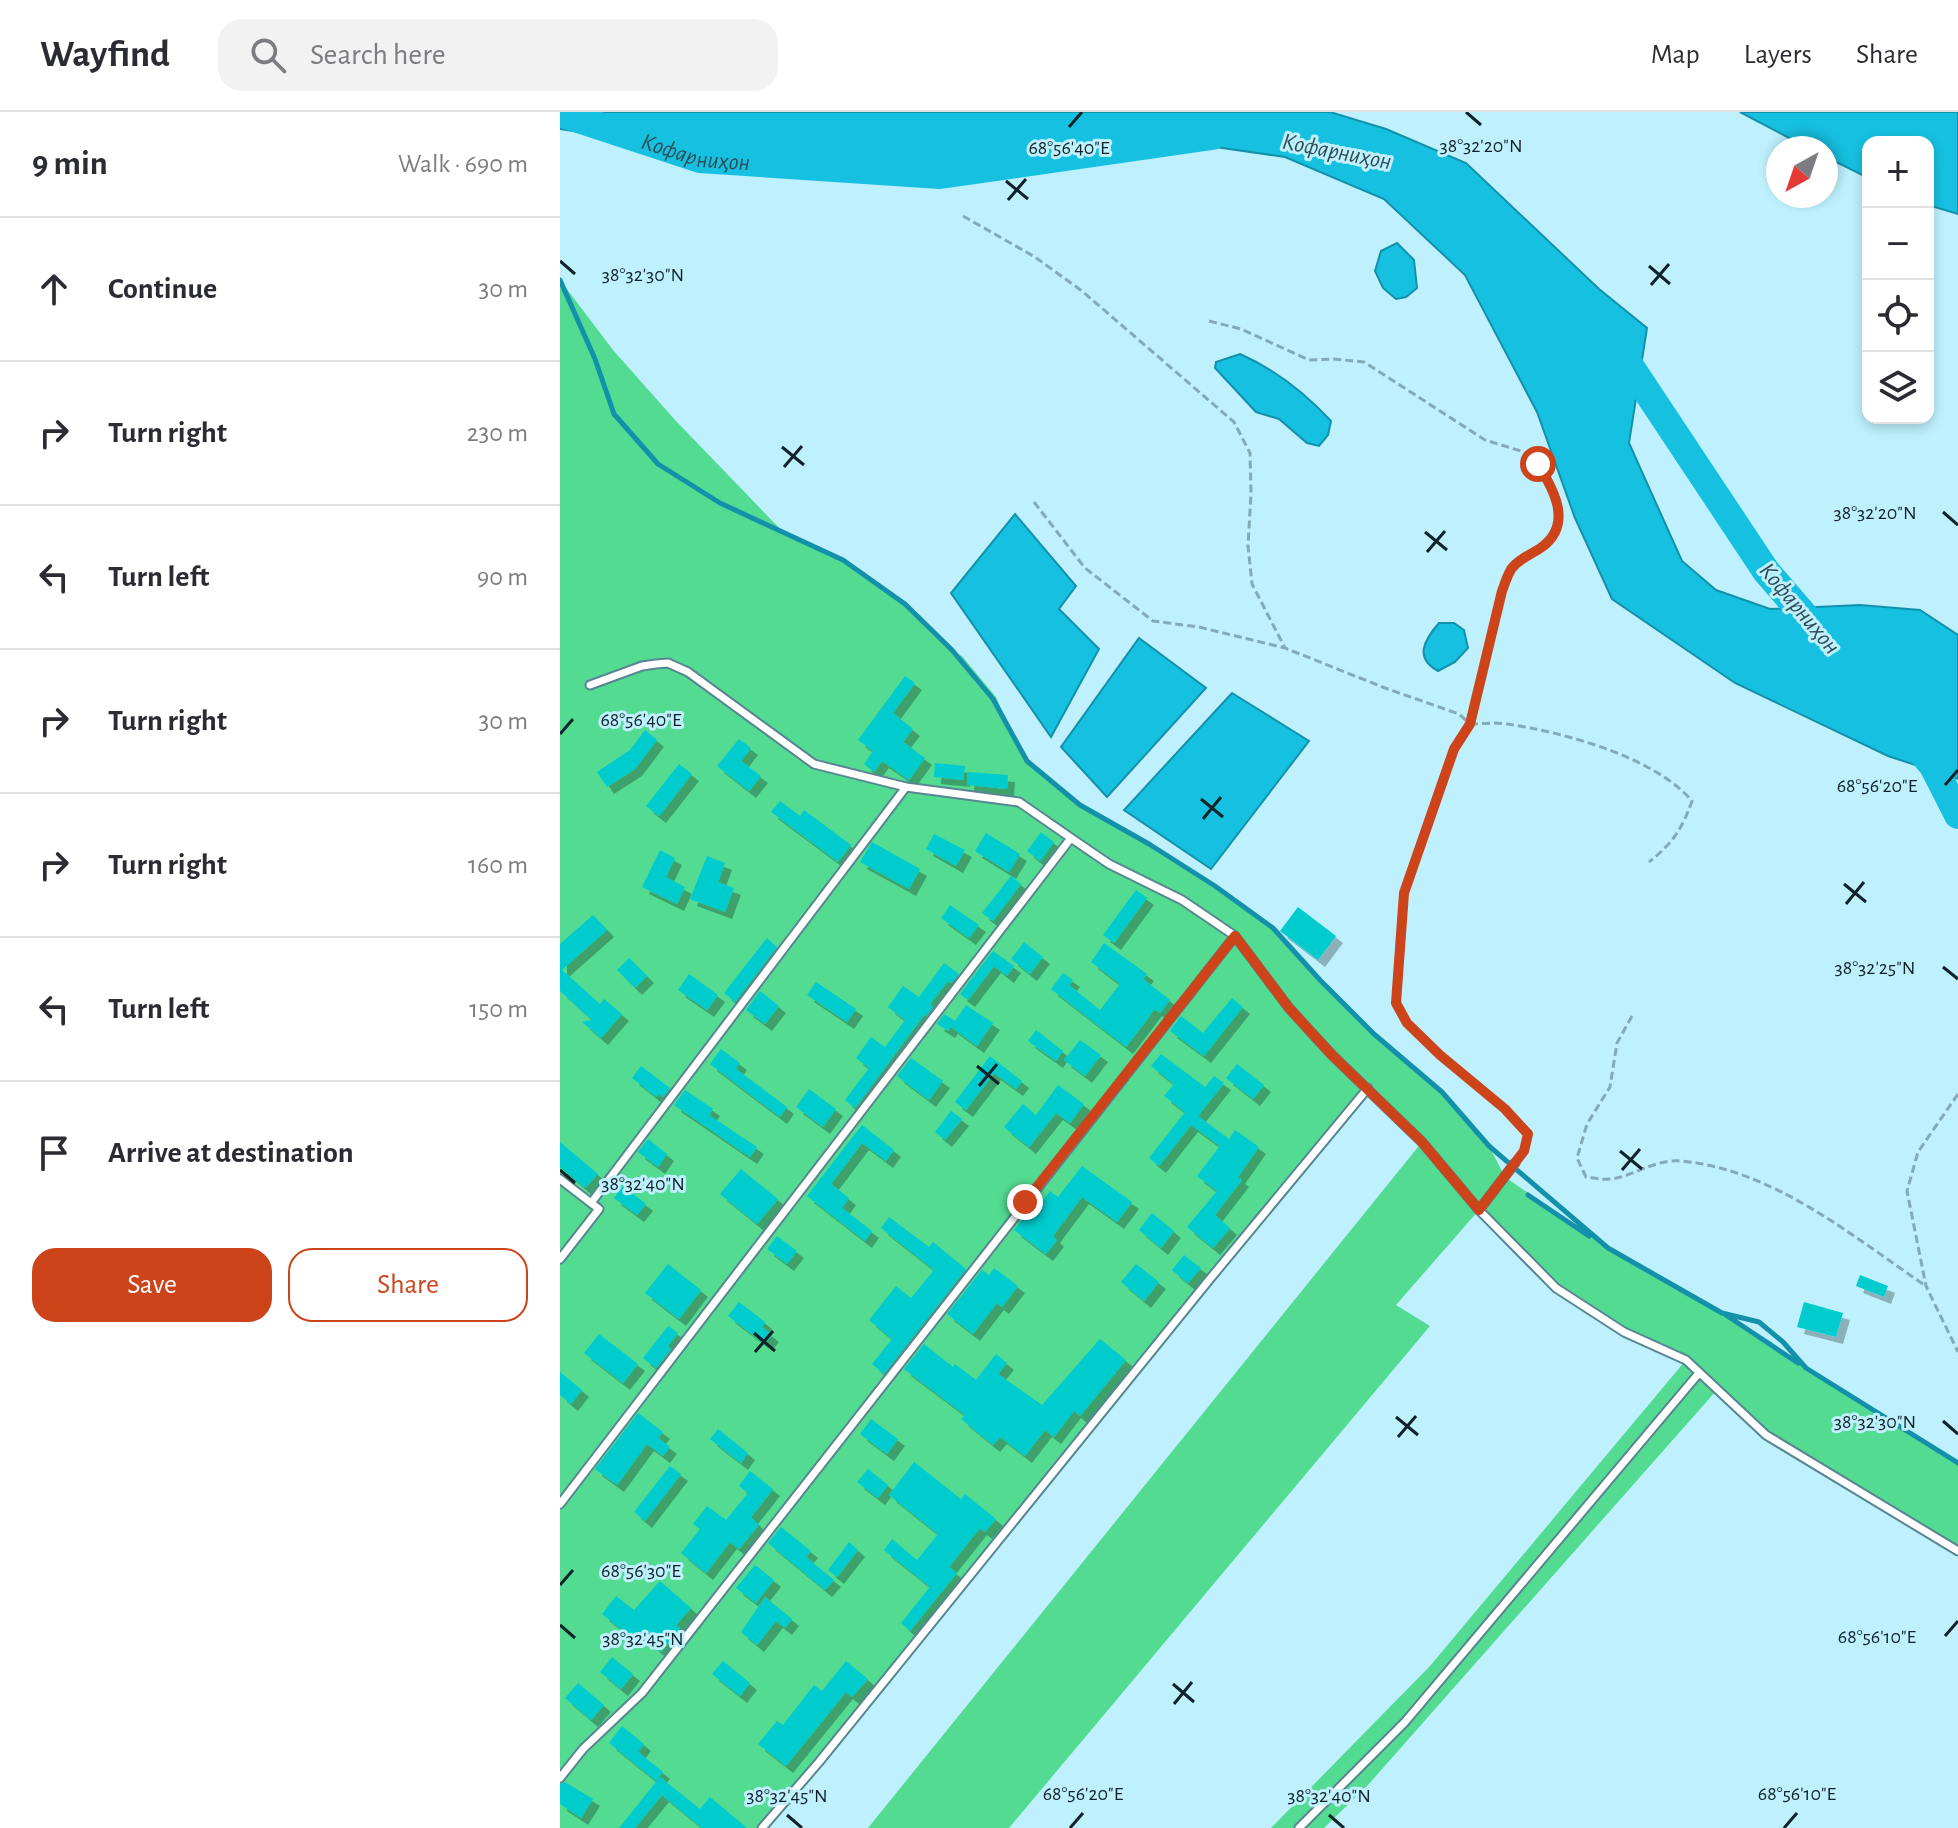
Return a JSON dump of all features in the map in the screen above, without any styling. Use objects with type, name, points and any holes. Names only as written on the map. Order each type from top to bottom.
[{"type":"lane","points":[[590,685],[642,666],[668,663],[688,672],[814,764],[906,787],[1019,802],[1109,864],[1182,900],[1235,936],[1289,1008],[1332,1055],[1422,1142],[1479,1210],[1556,1288],[1624,1332],[1686,1360],[1766,1435],[1958,1551]]},
{"type":"lane","points":[[591,1203],[906,787]]},
{"type":"lane","points":[[560,1504],[1071,838]]},
{"type":"lane","points":[[560,1778],[583,1749],[642,1693],[1235,936]]},
{"type":"lane","points":[[762,1828],[1368,1088]]},
{"type":"lane","points":[[1479,1210],[1515,1163]]},
{"type":"lane","points":[[560,1179],[599,1209],[560,1259]]},
{"type":"lane","points":[[1299,1828],[1405,1722],[1699,1373]]},
{"type":"path","points":[[963,216],[1035,257],[1082,291],[1234,422],[1250,453],[1248,546],[1252,584],[1285,648]]},
{"type":"path","points":[[1209,321],[1241,329],[1309,360],[1364,362],[1485,440],[1524,452],[1538,464],[1555,490],[1560,518],[1554,535],[1541,548],[1525,555],[1510,570],[1502,591],[1470,724],[1454,749],[1404,893],[1396,1003],[1407,1023],[1505,1109],[1528,1134],[1524,1151],[1515,1163]]},
{"type":"path","points":[[1034,502],[1085,568],[1153,621],[1199,627],[1285,648],[1459,714],[1470,724],[1505,723],[1571,738],[1644,763],[1681,787],[1692,801],[1683,827],[1665,849],[1649,862]]},
{"type":"path","points":[[1632,1016],[1617,1043],[1610,1087],[1587,1124],[1577,1158],[1586,1177],[1612,1179],[1645,1166],[1678,1161],[1727,1169],[1784,1194],[1926,1286]]},
{"type":"path","points":[[1958,1094],[1918,1152],[1907,1191],[1926,1286],[1958,1352]]},
{"type":"green space","points":[[560,280],[613,350],[676,421],[785,534],[843,560],[905,604],[955,653],[962,656],[996,697],[1027,761],[1080,805],[1215,886],[1273,928],[1374,1034],[1442,1092],[1489,1146],[1505,1177],[1608,1248],[1722,1313],[1958,1463],[1958,1551],[1766,1435],[1716,1391],[1368,1785],[1324,1828],[1271,1828],[1430,1666],[1686,1360],[1624,1332],[1556,1288],[1479,1210],[1396,1305],[1430,1326],[1009,1828],[868,1828],[1422,1142],[1368,1089],[762,1828],[560,1828]]},
{"type":"water","points":[[560,112],[1330,112],[1386,129],[1466,163],[1599,289],[1647,328],[1629,443],[1682,561],[1716,590],[1770,609],[1860,605],[1920,610],[1958,635],[1958,779],[1888,756],[1735,683],[1612,599],[1575,518],[1537,412],[1465,275],[1384,199],[1285,157],[1167,140],[1007,160],[848,172],[560,129]]},
{"type":"water","points":[[1740,112],[1958,112],[1958,214],[1934,207],[1934,136],[1862,136],[1862,175],[1838,163],[1838,136],[1785,136]]},
{"type":"water","points":[[1397,243],[1414,260],[1417,288],[1406,297],[1396,299],[1383,288],[1375,271],[1381,251]]},
{"type":"water","points":[[1240,354],[1289,383],[1331,421],[1328,435],[1319,446],[1307,443],[1279,419],[1256,412],[1215,368],[1216,362]]},
{"type":"water","points":[[1015,514],[1076,586],[1059,609],[1099,649],[1051,737],[951,593]]},
{"type":"water","points":[[1439,623],[1454,623],[1464,630],[1468,648],[1455,662],[1438,671],[1426,660],[1424,648]]},
{"type":"water","points":[[1139,638],[1206,688],[1107,797],[1061,747]]},
{"type":"water","points":[[1232,693],[1309,741],[1211,869],[1124,810]]},
{"type":"building","points":[[905,676],[915,683],[893,713],[913,729],[903,742],[925,758],[909,780],[882,761],[874,772],[864,764],[873,751],[858,740]]},
{"type":"building","points":[[645,730],[657,740],[635,769],[607,787],[597,772],[630,750]]},
{"type":"building","points":[[739,739],[751,748],[741,761],[761,776],[749,791],[717,766]]},
{"type":"building","points":[[935,763],[965,766],[963,780],[934,777]]},
{"type":"building","points":[[679,764],[692,774],[659,816],[646,806]]},
{"type":"building","points":[[968,772],[1008,775],[1007,789],[967,785]]},
{"type":"building","points":[[780,801],[800,816],[804,810],[851,845],[838,862],[771,812]]},
{"type":"building","points":[[1041,832],[1054,842],[1040,861],[1027,851]]},
{"type":"building","points":[[986,833],[1020,854],[1009,872],[975,851]]},
{"type":"building","points":[[934,834],[965,850],[956,866],[926,849]]},
{"type":"building","points":[[872,842],[920,869],[909,889],[860,862]]},
{"type":"building","points":[[660,850],[675,858],[666,877],[685,887],[677,904],[642,887]]},
{"type":"building","points":[[707,856],[725,863],[718,882],[734,888],[725,912],[690,899]]},
{"type":"building","points":[[1011,876],[1021,884],[993,921],[982,913]]},
{"type":"building","points":[[1136,890],[1147,898],[1114,943],[1103,935]]},
{"type":"building","points":[[950,905],[979,925],[969,938],[941,918]]},
{"type":"building","points":[[1298,907],[1336,936],[1318,960],[1280,931]]},
{"type":"building","points":[[593,915],[607,930],[562,970],[600,1004],[604,999],[622,1014],[601,1038],[582,1022],[592,1020],[560,991],[560,944]]},
{"type":"building","points":[[767,938],[777,947],[735,1002],[724,993]]},
{"type":"building","points":[[1024,942],[1043,957],[1030,974],[1011,959]]},
{"type":"building","points":[[1104,943],[1147,974],[1143,979],[1170,1000],[1160,1013],[1155,1009],[1126,1047],[1051,989],[1063,973],[1073,980],[1069,985],[1100,1010],[1120,984],[1091,962]]},
{"type":"building","points":[[993,951],[1014,966],[1007,976],[994,966],[968,1000],[960,994]]},
{"type":"building","points":[[629,958],[647,976],[635,988],[617,970]]},
{"type":"building","points":[[944,963],[959,974],[951,983],[948,981],[930,1004],[933,1007],[855,1108],[845,1100],[869,1068],[856,1058],[871,1037],[885,1047],[905,1020],[888,1007],[903,986],[919,997]]},
{"type":"building","points":[[689,974],[718,995],[707,1010],[678,990]]},
{"type":"building","points":[[816,982],[856,1009],[847,1022],[807,995]]},
{"type":"building","points":[[760,991],[779,1006],[765,1024],[746,1010]]},
{"type":"building","points":[[1232,998],[1243,1007],[1204,1056],[1170,1031],[1181,1016],[1203,1033]]},
{"type":"building","points":[[966,1005],[993,1023],[977,1046],[952,1025],[948,1031],[937,1024],[944,1014],[955,1021]]},
{"type":"building","points":[[1036,1030],[1063,1051],[1056,1061],[1028,1041]]},
{"type":"building","points":[[1080,1040],[1101,1055],[1085,1076],[1064,1060]]},
{"type":"building","points":[[721,1049],[740,1063],[736,1069],[787,1107],[780,1117],[710,1064]]},
{"type":"building","points":[[1161,1054],[1205,1087],[1214,1076],[1224,1083],[1198,1116],[1229,1139],[1235,1130],[1259,1147],[1238,1177],[1242,1180],[1215,1215],[1230,1228],[1213,1248],[1187,1227],[1217,1191],[1197,1176],[1220,1146],[1191,1125],[1159,1166],[1149,1158],[1185,1112],[1164,1096],[1174,1084],[1151,1066]]},
{"type":"building","points":[[990,1056],[1022,1081],[1016,1089],[994,1073],[966,1110],[955,1102]]},
{"type":"building","points":[[911,1058],[943,1081],[929,1100],[897,1076]]},
{"type":"building","points":[[1237,1064],[1264,1085],[1253,1099],[1226,1078]]},
{"type":"building","points":[[641,1066],[670,1088],[663,1097],[659,1094],[656,1097],[632,1078]]},
{"type":"building","points":[[1058,1085],[1084,1104],[1070,1123],[1056,1113],[1029,1147],[1004,1127],[1023,1104],[1036,1115]]},
{"type":"building","points":[[809,1089],[836,1109],[823,1127],[796,1107]]},
{"type":"building","points":[[685,1090],[713,1109],[709,1115],[757,1147],[750,1157],[674,1105]]},
{"type":"building","points":[[951,1111],[962,1119],[945,1140],[935,1132]]},
{"type":"building","points":[[862,1125],[894,1150],[886,1161],[862,1143],[831,1184],[849,1198],[842,1208],[872,1231],[865,1241],[807,1196]]},
{"type":"building","points":[[648,1139],[667,1154],[658,1167],[638,1152]]},
{"type":"building","points":[[560,1142],[598,1174],[585,1188],[560,1167]]},
{"type":"building","points":[[1082,1166],[1132,1202],[1117,1222],[1082,1197],[1053,1236],[1057,1240],[1046,1254],[1014,1230],[1026,1215],[1030,1219],[1050,1191],[1058,1197]]},
{"type":"building","points":[[741,1169],[778,1199],[757,1224],[720,1194]]},
{"type":"building","points":[[623,1186],[646,1204],[637,1215],[614,1198]]},
{"type":"building","points":[[1152,1213],[1174,1231],[1161,1248],[1139,1230]]},
{"type":"building","points":[[889,1217],[929,1247],[933,1242],[966,1269],[884,1374],[872,1364],[892,1339],[869,1320],[896,1286],[911,1298],[934,1270],[881,1228]]},
{"type":"building","points":[[777,1236],[797,1251],[787,1264],[767,1249]]},
{"type":"building","points":[[1184,1255],[1201,1268],[1188,1283],[1172,1270]]},
{"type":"building","points":[[668,1264],[701,1290],[679,1319],[645,1293]]},
{"type":"building","points":[[1136,1264],[1159,1282],[1144,1301],[1121,1282]]},
{"type":"building","points":[[994,1268],[1018,1286],[1002,1307],[997,1303],[973,1334],[947,1314],[982,1270],[989,1275]]},
{"type":"building","points":[[1860,1275],[1888,1286],[1884,1297],[1856,1286]]},
{"type":"building","points":[[739,1302],[765,1322],[762,1327],[772,1335],[765,1344],[728,1316]]},
{"type":"building","points":[[1804,1302],[1843,1313],[1836,1337],[1797,1327]]},
{"type":"building","points":[[668,1326],[678,1333],[668,1346],[671,1349],[656,1368],[643,1358]]},
{"type":"building","points":[[599,1334],[638,1364],[623,1383],[584,1353]]},
{"type":"building","points":[[1100,1339],[1126,1360],[1080,1416],[1074,1411],[1054,1437],[1045,1430],[1025,1456],[1000,1437],[993,1445],[961,1419],[965,1415],[904,1369],[924,1344],[953,1367],[955,1364],[976,1380],[996,1354],[1007,1363],[998,1374],[1042,1405]]},
{"type":"building","points":[[560,1372],[582,1390],[571,1404],[560,1395]]},
{"type":"building","points":[[638,1413],[663,1432],[658,1438],[670,1447],[663,1456],[647,1444],[617,1485],[595,1469]]},
{"type":"building","points":[[871,1419],[898,1439],[887,1454],[860,1434]]},
{"type":"building","points":[[718,1429],[748,1453],[741,1463],[710,1439]]},
{"type":"building","points":[[914,1462],[961,1499],[965,1494],[996,1519],[985,1532],[980,1528],[949,1567],[957,1573],[910,1631],[901,1623],[930,1587],[884,1550],[892,1539],[917,1560],[938,1534],[889,1495]]},
{"type":"building","points":[[670,1466],[681,1474],[645,1521],[634,1512]]},
{"type":"building","points":[[868,1469],[888,1485],[878,1498],[857,1482]]},
{"type":"building","points":[[750,1471],[773,1489],[751,1517],[759,1525],[739,1549],[730,1542],[706,1573],[681,1553],[700,1529],[693,1524],[707,1506],[726,1520],[748,1493],[739,1486]]},
{"type":"building","points":[[781,1527],[811,1551],[806,1557],[834,1580],[825,1590],[768,1543]]},
{"type":"building","points":[[849,1542],[858,1550],[837,1577],[828,1570]]},
{"type":"building","points":[[755,1565],[774,1580],[756,1603],[736,1588]]},
{"type":"building","points":[[660,1581],[691,1608],[676,1625],[680,1628],[661,1652],[641,1636],[636,1641],[602,1614],[616,1596],[634,1610]]},
{"type":"building","points":[[765,1597],[792,1619],[785,1628],[776,1621],[757,1645],[741,1632]]},
{"type":"building","points":[[612,1657],[633,1674],[621,1689],[600,1672]]},
{"type":"building","points":[[723,1661],[750,1683],[740,1696],[712,1674]]},
{"type":"building","points":[[846,1661],[868,1679],[852,1697],[846,1692],[786,1766],[758,1744],[777,1721],[783,1725],[814,1685],[822,1691]]},
{"type":"building","points":[[578,1683],[604,1705],[591,1720],[565,1698]]},
{"type":"building","points":[[622,1726],[644,1744],[638,1752],[663,1772],[656,1781],[609,1743]]},
{"type":"building","points":[[660,1777],[700,1809],[710,1797],[747,1828],[702,1828],[662,1795],[635,1828],[619,1828]]},
{"type":"building","points":[[565,1782],[593,1799],[581,1818],[560,1804],[560,1784]]},
{"type":"waterway","name":"Кофарниҳон","points":[[560,113],[700,159],[940,175],[1212,136]]},
{"type":"waterway","points":[[560,280],[595,359],[614,414],[658,464],[720,503],[843,560],[905,604],[952,650],[993,699],[1027,761],[1080,805],[1215,886],[1273,928],[1374,1034],[1442,1092],[1489,1146],[1608,1248],[1722,1313],[1759,1322],[1783,1342],[1806,1368],[1958,1463]]},
{"type":"waterway","name":"Кофарниҳон","points":[[1616,345],[1766,571],[1823,637]]},
{"type":"waterway","name":"Кофарниҳон","points":[[1915,744],[1933,766],[1958,815]]},
{"type":"waterway","points":[[1528,1195],[1589,1236]]},
{"type":"waterway","points":[[1726,1315],[1798,1363]]},
{"type":"route","points":[[1025,1202],[1235,936],[1289,1008],[1332,1055],[1422,1142],[1479,1210],[1524,1151],[1528,1134],[1505,1109],[1407,1023],[1396,1003],[1404,893],[1454,749],[1470,724],[1502,591],[1510,570],[1525,555],[1541,548],[1554,535],[1560,518],[1555,490],[1538,464]]}]
